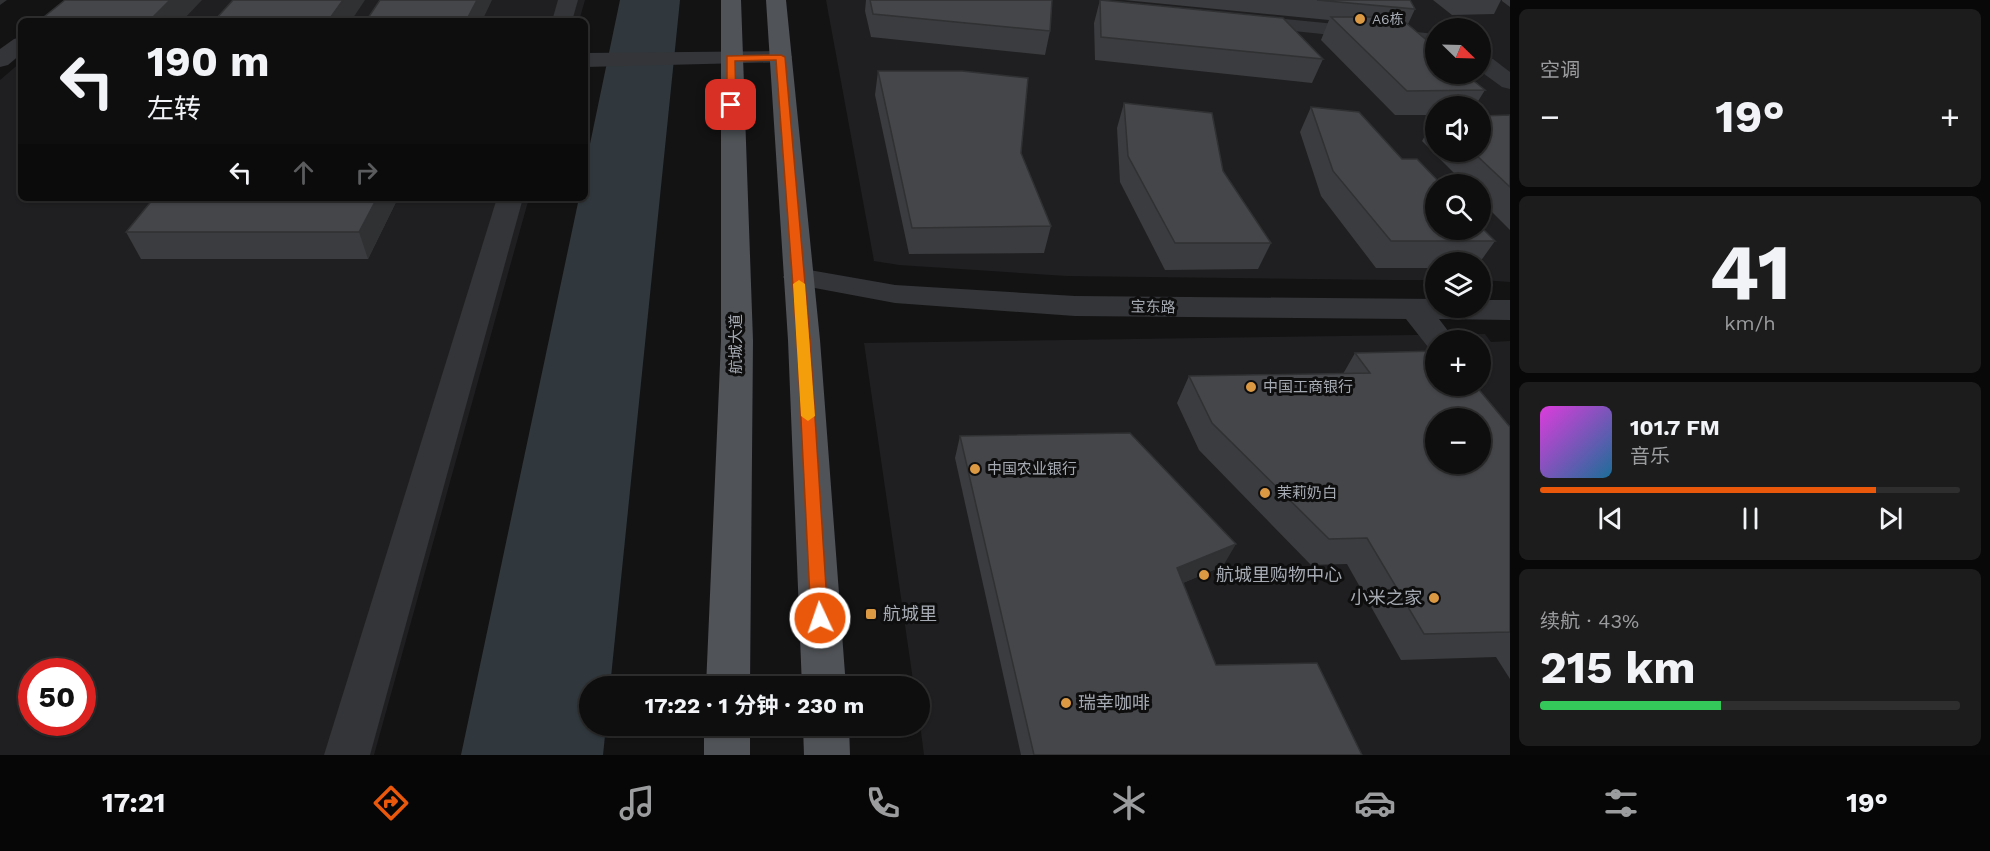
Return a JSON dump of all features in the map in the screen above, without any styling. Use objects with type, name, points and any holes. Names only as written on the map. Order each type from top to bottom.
[{"type":"main road","name":"航城大道","points":[[728,676],[737,340],[730,58],[731,0]]},
{"type":"main road","points":[[776,0],[798,277],[823,676]]},
{"type":"main road","points":[[727,736],[727,755]]},
{"type":"main road","points":[[826,736],[827,755]]},
{"type":"street","points":[[563,18],[568,0]]},
{"type":"street","points":[[1225,18],[1425,40]]},
{"type":"street","points":[[0,60],[18,45]]},
{"type":"street","points":[[588,60],[781,57]]},
{"type":"street","points":[[1491,67],[1510,82]]},
{"type":"street","points":[[347,755],[509,201]]},
{"type":"street","name":"宝东路","points":[[798,277],[895,294],[1075,306],[1510,310]]},
{"type":"street","points":[[1415,310],[1431,330]]},
{"type":"shaded area","points":[[94,0],[585,0],[580,18],[73,18]]},
{"type":"shaded area","points":[[620,0],[680,0],[611,676],[579,676],[579,736],[605,736],[603,755],[461,755],[578,201],[588,201],[588,154]]},
{"type":"shaded area","points":[[826,0],[1510,0],[1510,282],[1491,281],[1491,252],[1425,252],[1425,280],[1067,276],[899,265],[874,261]]},
{"type":"shaded area","points":[[18,65],[18,201],[528,201],[374,755],[0,755],[0,80]]},
{"type":"shaded area","name":"航城里购物中心","points":[[1425,335],[1425,396],[1491,396],[1491,342],[1510,341],[1510,755],[924,755],[922,736],[930,736],[930,676],[912,676],[864,343]]},
{"type":"building","points":[[65,0],[170,0],[152,18],[43,18]]},
{"type":"building","points":[[233,0],[343,0],[330,18],[217,18]]},
{"type":"building","points":[[380,0],[477,0],[468,18],[368,18]]},
{"type":"building","points":[[870,0],[1052,0],[1050,31],[873,14]]},
{"type":"building","points":[[1100,0],[1283,18],[1323,59],[1101,37]]},
{"type":"building","points":[[1317,0],[1410,0],[1415,9]]},
{"type":"building","points":[[1331,17],[1399,17],[1425,39],[1425,84],[1478,84],[1485,90],[1407,91]]},
{"type":"building","points":[[878,71],[962,71],[1028,78],[1021,153],[1051,226],[912,228]]},
{"type":"building","points":[[1124,103],[1212,113],[1223,171],[1271,243],[1175,243],[1128,156]]},
{"type":"building","points":[[1311,107],[1359,112],[1402,159],[1417,159],[1431,174],[1425,174],[1425,240],[1491,240],[1491,237],[1495,241],[1391,241],[1333,171]]},
{"type":"building","points":[[1510,115],[1510,187],[1484,162],[1491,162],[1491,116]]},
{"type":"building","points":[[152,201],[375,201],[359,232],[126,232]]},
{"type":"building","points":[[1425,351],[1425,396],[1484,396],[1510,427],[1510,632],[1424,634],[1367,538],[1329,539],[1212,423],[1189,376],[1370,373],[1355,353]]},
{"type":"building","points":[[1130,433],[1236,544],[1177,568],[1216,665],[1317,663],[1362,755],[1034,755],[960,436]]},
{"type":"slow traffic","points":[[799,284],[808,416]]},
{"type":"place","name":"A6栋","points":[[1360,19]]},
{"type":"place","name":"中国工商银行","points":[[1251,387]]},
{"type":"place","name":"中国农业银行","points":[[975,469]]},
{"type":"place","name":"茉莉奶白","points":[[1265,493]]},
{"type":"place","name":"航城里购物中心","points":[[1204,575]]},
{"type":"place","name":"小米之家","points":[[1434,598]]},
{"type":"place","name":"航城里","points":[[871,614]]},
{"type":"place","name":"瑞幸咖啡","points":[[1066,703]]},
{"type":"route","points":[[731,105],[730,58],[781,57],[804,340],[820,618]]}]
